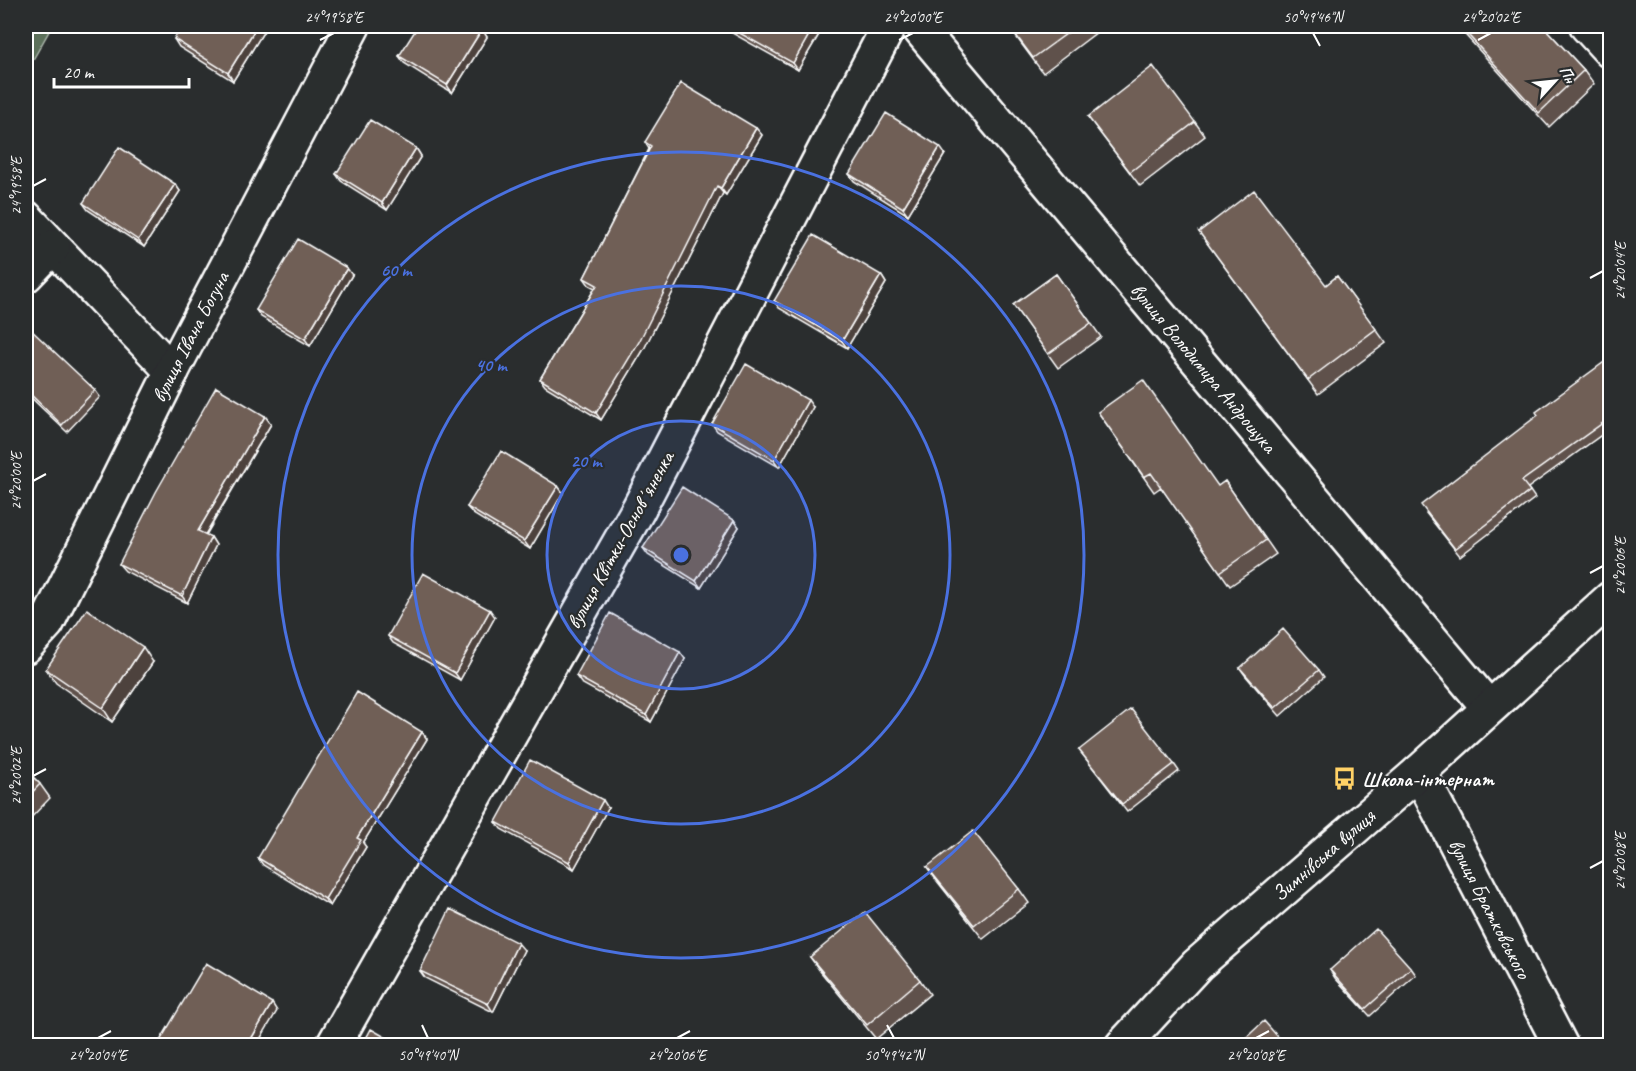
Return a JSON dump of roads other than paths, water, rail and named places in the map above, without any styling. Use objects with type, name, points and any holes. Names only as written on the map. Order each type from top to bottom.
[{"type":"street","name":"вулиця Івана Богуна","points":[[26,646],[47,623],[172,372],[353,26]]},
{"type":"street","name":"вулиця Квітки-Основʼяненка","points":[[333,1046],[638,510],[889,26]]},
{"type":"street","name":"вулиця Володимира Андрощука","points":[[917,26],[1489,708]]},
{"type":"street","points":[[1587,26],[1611,51]]},
{"type":"street","points":[[26,218],[172,372]]},
{"type":"street","points":[[26,275],[53,247]]},
{"type":"street","name":"Зимнівська вулиця","points":[[1122,1046],[1197,965],[1419,772],[1611,599]]},
{"type":"street","name":"вулиця Братковського","points":[[1419,772],[1562,1046]]},
{"type":"place","name":"Школа-інтернат","points":[[1344,779]]}]
